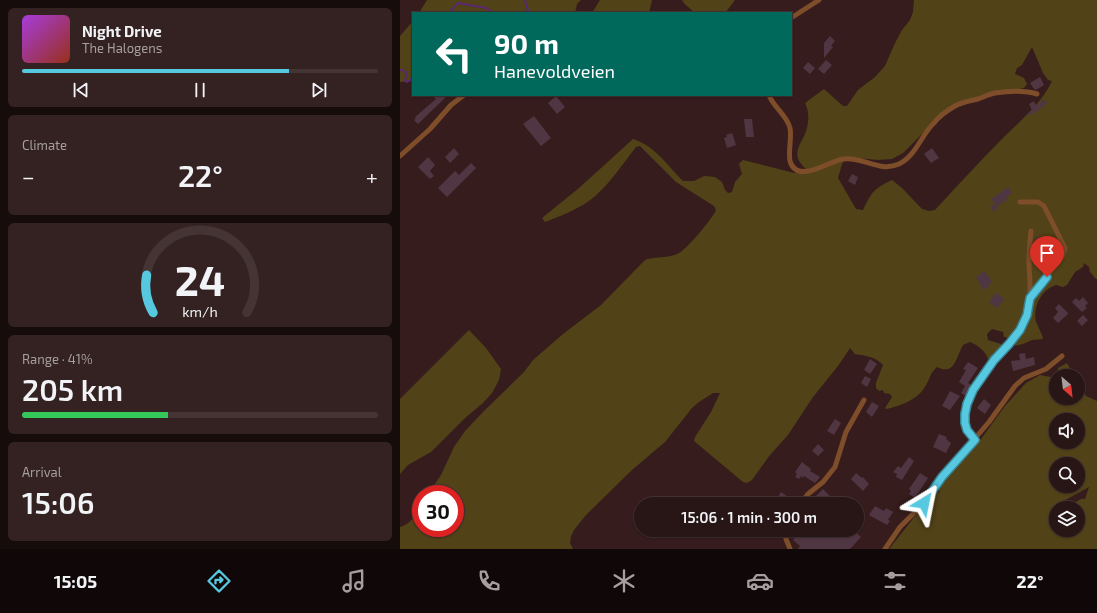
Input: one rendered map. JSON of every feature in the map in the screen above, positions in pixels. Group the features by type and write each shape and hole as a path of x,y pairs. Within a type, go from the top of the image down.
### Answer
{"street":[{"path":"792,17 820,0"},
{"path":"769,96 770,100 790,127 790,161 797,170 802,172 811,171 845,158 861,160 882,167 894,165 910,156 934,123 955,106 995,93 1020,91 1038,94"},
{"path":"400,156 430,129 451,105 463,96"},
{"path":"1020,202 1038,202 1044,206 1065,248 1063,255 1030,298"},
{"path":"975,440 967,430 965,423 967,404 973,390 994,360 1020,330 1027,315 1030,298 1029,260 1031,231"},
{"path":"885,549 900,527 924,503 942,477 975,440 1015,386 1024,378 1046,369 1062,356"},
{"path":"806,497 823,482 835,467 846,432 864,400"},
{"path":"786,537 790,549"}],"shaded area":[{"path":"427,0 581,0 577,4 575,12 420,12"},
{"path":"600,0 652,0 649,12 593,12"},
{"path":"682,0 735,0 726,12 693,12"},
{"path":"914,0 1097,0 1097,279 1090,272 1089,267 1084,263 1083,267 1075,272 1067,285 1063,287 1056,285 1044,292 1037,305 1035,315 1043,339 1032,340 1015,346 1017,333 1015,332 1009,338 1004,337 1003,332 992,329 987,334 988,340 1001,344 1001,349 991,359 988,359 983,351 973,343 970,342 963,345 954,364 948,369 937,367 919,394 903,404 886,409 885,408 892,397 890,394 884,393 883,390 879,391 876,388 876,383 883,365 873,358 855,354 850,348 838,366 813,397 788,435 770,455 752,480 747,483 743,482 694,441 720,393 713,393 692,408 665,442 632,470 586,515 571,536 570,543 573,549 400,549 400,527 408,524 412,519 412,537 464,537 464,485 434,485 441,475 454,447 465,431 524,372 533,360 563,334 601,305 644,261 647,259 668,257 679,253 688,246 710,220 716,210 714,206 676,182 640,146 636,147 596,196 571,211 545,222 542,218 579,188 633,139 648,146 654,151 683,181 694,181 704,176 715,177 722,182 728,193 732,192 735,182 742,174 739,164 743,160 794,173 804,173 805,168 800,163 797,152 808,125 808,112 805,103 824,89 843,106 847,106 858,90 875,77 885,66 902,30 910,20 913,12","holes":["1032,47 1043,73 1048,80 1052,81 1048,89 1030,112 985,156 935,210 929,211 922,209 892,180 874,191 863,210 856,209 838,178 842,164 847,157 878,160 892,159 903,153 955,105 969,100 1024,88 1027,84 1024,78 1015,74 1017,68 1022,65"]},
{"path":"412,22 412,81 400,82 400,36"},
{"path":"469,330 486,348 501,369 499,380 492,393 483,403 465,418 431,452 408,465 400,474 400,399"},
{"path":"1067,363 1070,369 1058,369"},
{"path":"1040,375 1049,377 1049,405 1085,405 1085,394 1097,401 1097,549 889,549 935,491 939,493 940,482 981,439 1005,406 1026,383","holes":["1049,457 1085,457 1085,489 1089,487 1085,499 1077,501 1085,501 1085,537 1049,537 1049,501 1064,501 1078,493 1049,493"]}],"building":[{"path":"830,36 835,41 831,46 833,47 824,58 824,43"},
{"path":"826,60 832,65 824,74 818,69"},
{"path":"808,62 815,68 810,74 803,68"},
{"path":"1040,77 1044,85 1036,90 1030,83"},
{"path":"433,96 447,96 418,124 414,120 416,118 415,117 436,99"},
{"path":"556,96 565,107 557,114 548,103"},
{"path":"1044,99 1047,103 1039,110 1028,116 1027,114 1032,110 1029,104 1034,101 1036,106"},
{"path":"534,116 551,138 541,146 523,124"},
{"path":"744,119 752,119 754,137 746,137"},
{"path":"732,133 736,145 727,148 724,138 727,137 726,135"},
{"path":"454,148 459,154 450,163 445,157"},
{"path":"932,148 939,158 931,163 924,154"},
{"path":"428,157 435,165 430,171 434,176 430,179 418,167"},
{"path":"471,163 476,168 447,197 438,188 455,171 459,175"},
{"path":"852,174 858,177 855,185 848,181"},
{"path":"1008,187 1012,193 1006,198 1007,200 997,206 998,208 994,212 990,207 995,204 991,199"},
{"path":"1039,237 1043,246 1054,240 1056,245 1036,255 1034,250 1039,248 1034,239"},
{"path":"985,271 992,282 988,285 989,287 983,290 976,277"},
{"path":"997,293 1004,299 997,308 989,302"},
{"path":"1083,297 1088,303 1085,306 1087,308 1082,312 1072,302 1076,298 1079,301"},
{"path":"1059,304 1068,314 1058,323 1053,318 1058,312 1055,308"},
{"path":"1083,315 1088,320 1082,326 1077,321"},
{"path":"1025,353 1026,359 1034,357 1035,365 1013,371 1011,361 1020,360 1019,354"},
{"path":"870,359 877,364 870,374 864,370"},
{"path":"968,362 978,368 968,383 972,385 966,396 961,393 965,386 959,382 966,370 963,369"},
{"path":"865,376 871,379 867,387 861,383"},
{"path":"950,391 960,396 950,410 942,406"},
{"path":"984,399 991,405 985,414 977,408"},
{"path":"872,402 879,406 872,417 866,412"},
{"path":"835,419 841,423 834,435 827,431"},
{"path":"939,434 947,437 946,439 951,443 946,453 933,447"},
{"path":"818,444 824,450 818,456 812,451"},
{"path":"909,457 914,461 902,480 896,477 897,474 893,472 898,466 901,468"},
{"path":"802,462 811,469 810,471 820,477 815,483 804,476 803,478 801,476 799,479 795,477 797,474 795,472"},
{"path":"856,473 862,478 863,477 869,484 863,491 851,479"},
{"path":"920,473 928,478 915,498 909,494 911,491 909,489"},
{"path":"823,489 831,497 815,497"},
{"path":"781,492 788,497 778,497"},
{"path":"875,506 884,511 886,508 893,512 887,525 869,515"},
{"path":"796,537 861,537 850,549 798,549 800,546 793,540"}],"waterway":[{"path":"525,0 528,10 526,12"},
{"path":"450,12 458,3 486,8 492,12"},
{"path":"400,70 407,73 405,80 407,82 412,79"}],"route":[{"path":"924,503 942,477 975,440 967,430 965,423 967,404 973,390 994,360 1020,330 1027,315 1030,298 1047,277"}]}
